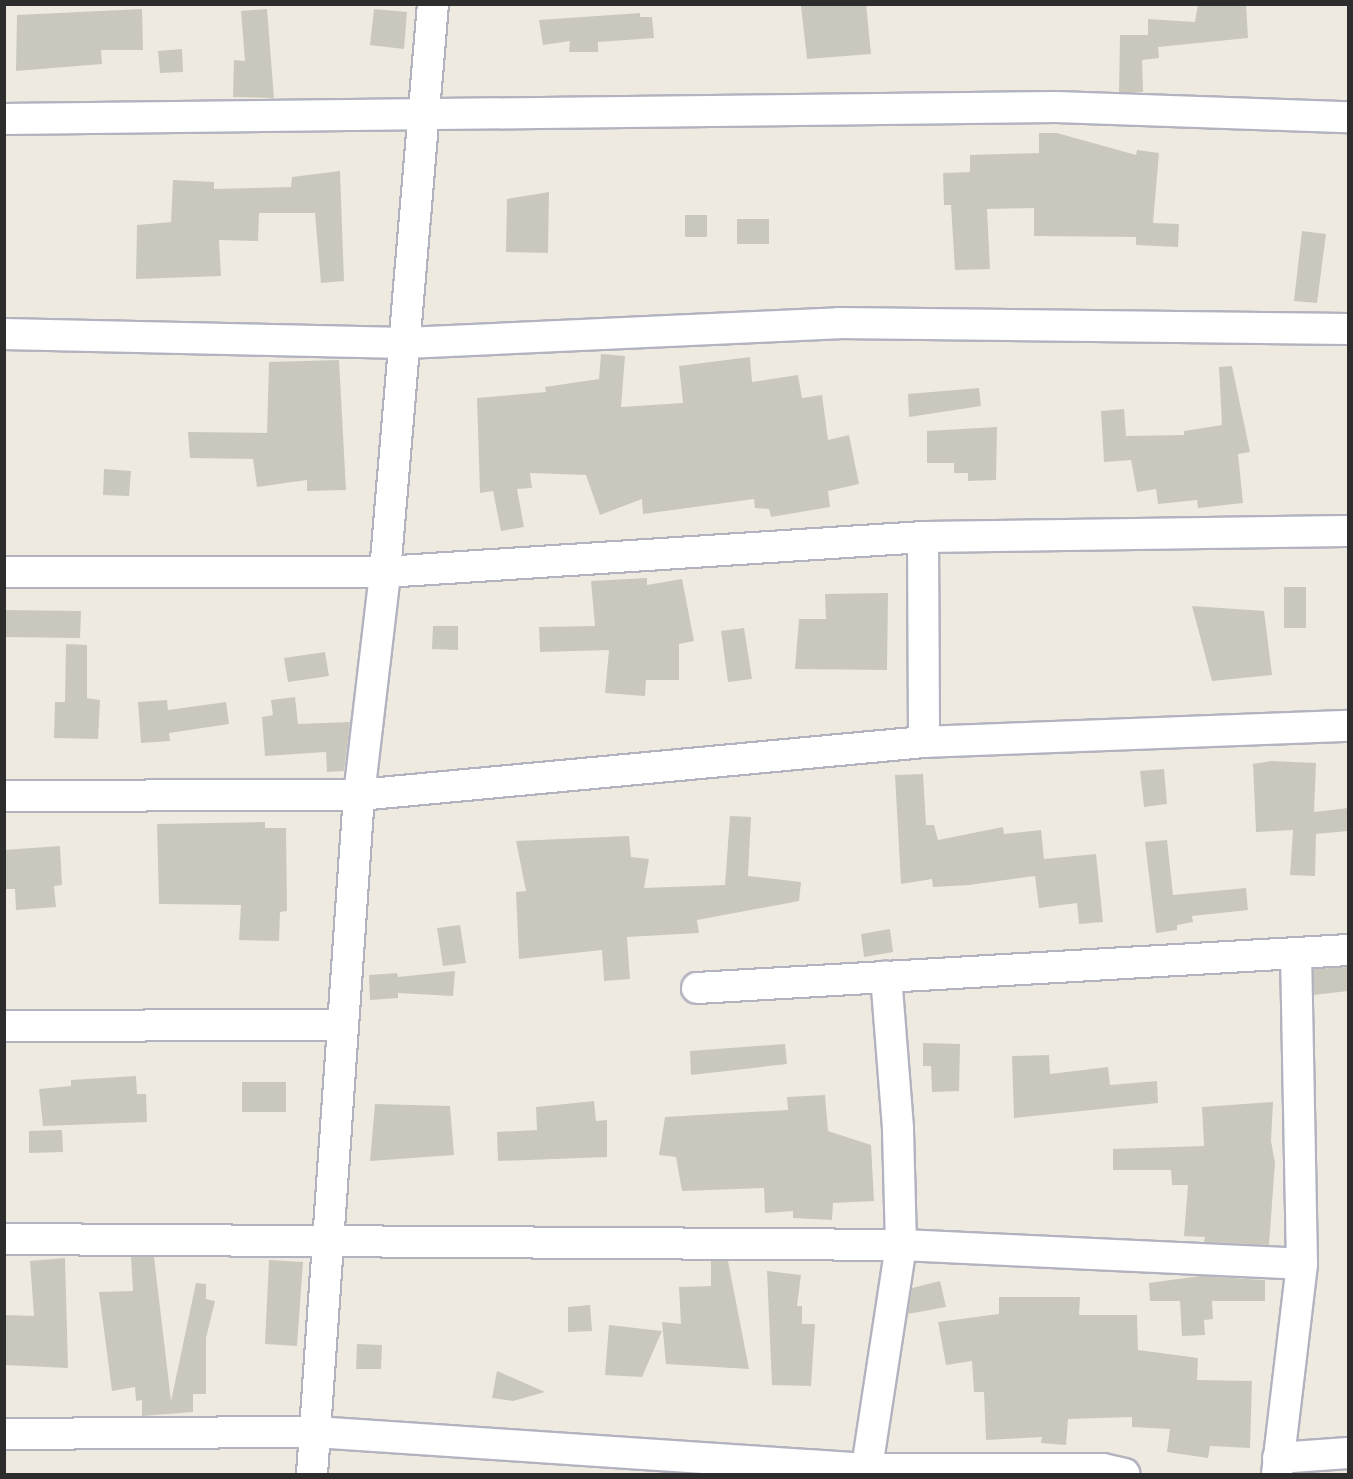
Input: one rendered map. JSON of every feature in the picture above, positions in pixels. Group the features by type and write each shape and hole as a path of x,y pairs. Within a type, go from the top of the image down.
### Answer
{"street":[{"path":"312,1474 359,795 385,572 405,343 420,114 433,4"},
{"path":"4,119 1056,107 1348,117"},
{"path":"4,334 405,343 839,323 1348,329"},
{"path":"4,572 385,572 923,537 1348,531"},
{"path":"923,537 924,742"},
{"path":"4,796 359,795 924,742 1348,726"},
{"path":"697,988 1348,950"},
{"path":"1296,954 1302,1264 1277,1466 1348,1453"},
{"path":"866,1472 901,1245 898,1128 886,976"},
{"path":"4,1026 343,1025"},
{"path":"4,1239 327,1238 901,1245 1302,1264"},
{"path":"4,1434 315,1432 866,1472 1103,1469 1124,1474"}],"building":[{"path":"866,4 871,54 807,59 801,6"},
{"path":"1198,4 1246,4 1248,38 1158,47 1159,58 1142,60 1143,92 1119,92 1120,35 1148,35 1148,19 1195,22"},
{"path":"142,9 143,50 101,50 102,64 16,71 17,15"},
{"path":"267,9 274,98 233,97 234,60 245,61 241,11"},
{"path":"374,9 407,12 404,49 370,45"},
{"path":"640,13 640,17 652,17 654,38 598,42 598,52 569,52 570,41 543,45 539,20"},
{"path":"182,49 183,72 160,73 158,51"},
{"path":"1039,133 1057,133 1136,155 1137,150 1159,153 1153,223 1179,224 1178,247 1136,245 1136,237 1034,236 1034,208 987,209 990,269 955,270 951,205 944,205 943,173 970,172 970,155 1039,153"},
{"path":"340,171 344,281 321,283 315,213 259,213 258,241 219,240 221,276 136,279 137,225 171,222 173,180 214,182 214,189 291,187 292,177"},
{"path":"549,192 548,253 506,252 507,199"},
{"path":"685,215 707,215 707,237 685,237"},
{"path":"737,219 769,219 769,244 737,244"},
{"path":"1302,231 1326,234 1317,303 1294,301"},
{"path":"601,354 625,356 621,407 683,403 679,366 750,357 752,382 798,375 802,398 822,395 828,440 849,435 859,484 828,491 830,507 771,517 769,509 755,508 754,499 643,514 642,499 600,515 586,475 530,473 532,488 517,489 524,527 501,531 493,491 480,493 477,398 546,392 545,387 599,379"},
{"path":"339,360 346,490 307,491 307,480 257,487 253,459 190,458 188,432 267,433 269,362"},
{"path":"1232,366 1250,452 1238,454 1243,503 1198,508 1197,500 1158,504 1156,489 1137,492 1131,460 1104,462 1101,411 1124,409 1126,436 1184,435 1184,431 1222,425 1219,367"},
{"path":"979,388 981,406 909,417 908,394"},
{"path":"997,427 996,480 968,481 968,473 954,473 954,463 927,463 927,431"},
{"path":"104,469 131,471 129,496 103,495"},
{"path":"647,578 647,585 682,579 694,641 679,644 679,680 646,680 645,696 605,693 609,650 540,652 539,627 595,626 591,581"},
{"path":"1284,587 1306,587 1306,628 1284,628"},
{"path":"888,593 887,670 795,669 799,619 826,619 825,594"},
{"path":"1192,606 1264,611 1272,675 1212,681"},
{"path":"4,610 81,611 80,638 4,637"},
{"path":"433,626 458,626 458,650 432,649"},
{"path":"744,628 752,679 728,682 721,631"},
{"path":"66,644 87,645 87,698 100,700 98,739 54,738 55,702 65,702"},
{"path":"325,652 329,676 288,682 284,658"},
{"path":"295,697 298,724 350,722 344,771 327,772 326,752 265,756 262,717 273,715 271,700"},
{"path":"167,700 168,710 226,702 229,724 169,733 170,741 141,743 138,702"},
{"path":"1271,761 1316,763 1314,812 1348,808 1348,831 1316,834 1315,876 1290,875 1293,830 1256,832 1253,764"},
{"path":"1164,769 1167,804 1144,807 1140,771"},
{"path":"923,774 926,825 934,825 938,840 1003,827 1004,834 1041,830 1044,859 1096,854 1103,922 1079,924 1077,903 1039,908 1035,876 969,885 933,887 932,879 901,884 895,775"},
{"path":"730,816 751,817 748,876 801,882 799,901 697,920 699,933 627,937 630,979 604,981 602,950 519,959 516,892 526,891 516,841 629,836 631,857 649,859 644,888 725,885"},
{"path":"265,822 265,828 286,828 287,911 280,912 279,941 239,940 241,905 159,904 157,824"},
{"path":"1167,840 1173,895 1246,888 1248,910 1192,916 1193,922 1177,925 1177,930 1156,933 1145,842"},
{"path":"60,846 62,885 54,886 56,907 16,910 15,889 4,889 4,850"},
{"path":"460,925 466,963 443,966 437,928"},
{"path":"890,929 893,952 864,957 861,934"},
{"path":"1348,967 1348,991 1314,995 1314,969"},
{"path":"455,971 453,996 398,993 398,998 370,1000 369,975 397,973 398,977"},
{"path":"923,1043 960,1044 959,1091 932,1092 931,1066 923,1066"},
{"path":"785,1044 787,1064 691,1075 690,1051"},
{"path":"1049,1055 1050,1074 1108,1067 1110,1085 1157,1081 1158,1103 1014,1118 1012,1056"},
{"path":"136,1076 137,1094 146,1094 147,1122 43,1126 39,1089 71,1086 71,1080"},
{"path":"242,1082 286,1082 286,1112 242,1112"},
{"path":"825,1095 828,1131 871,1145 874,1201 833,1203 832,1220 793,1218 793,1211 765,1213 764,1188 682,1191 676,1157 659,1155 665,1117 788,1110 787,1097"},
{"path":"594,1101 596,1121 607,1120 607,1157 498,1161 497,1132 537,1130 536,1107"},
{"path":"1273,1102 1271,1141 1275,1163 1269,1245 1204,1242 1205,1237 1184,1236 1188,1185 1172,1185 1171,1170 1113,1170 1113,1149 1204,1146 1202,1107"},
{"path":"375,1104 450,1106 454,1155 370,1161"},
{"path":"62,1130 63,1152 29,1153 29,1131"},
{"path":"131,1257 154,1257 171,1401 196,1283 206,1284 206,1299 215,1301 206,1338 206,1394 193,1394 193,1412 142,1416 142,1400 136,1401 135,1387 112,1391 99,1292 133,1291"},
{"path":"65,1258 68,1368 4,1365 6,1315 34,1316 30,1261"},
{"path":"269,1260 303,1262 297,1346 265,1344"},
{"path":"711,1261 728,1261 749,1369 666,1364 662,1322 681,1324 679,1287 711,1286"},
{"path":"767,1271 801,1275 797,1306 802,1306 802,1324 815,1324 811,1386 772,1385"},
{"path":"1200,1276 1265,1280 1265,1301 1212,1301 1213,1319 1204,1320 1205,1335 1182,1336 1180,1301 1150,1301 1149,1283"},
{"path":"940,1281 946,1307 908,1314 912,1288"},
{"path":"999,1297 1080,1297 1079,1315 1137,1315 1138,1350 1198,1358 1197,1380 1252,1381 1250,1448 1210,1446 1208,1458 1167,1452 1170,1429 1132,1427 1132,1417 1068,1419 1066,1445 1041,1443 1042,1437 986,1440 984,1392 974,1392 972,1361 946,1365 938,1322 999,1314"},
{"path":"590,1305 592,1331 568,1332 568,1307"},
{"path":"609,1325 662,1331 642,1377 605,1375"},
{"path":"357,1344 382,1345 381,1369 356,1369"},
{"path":"497,1371 545,1392 513,1401 492,1398"}]}
